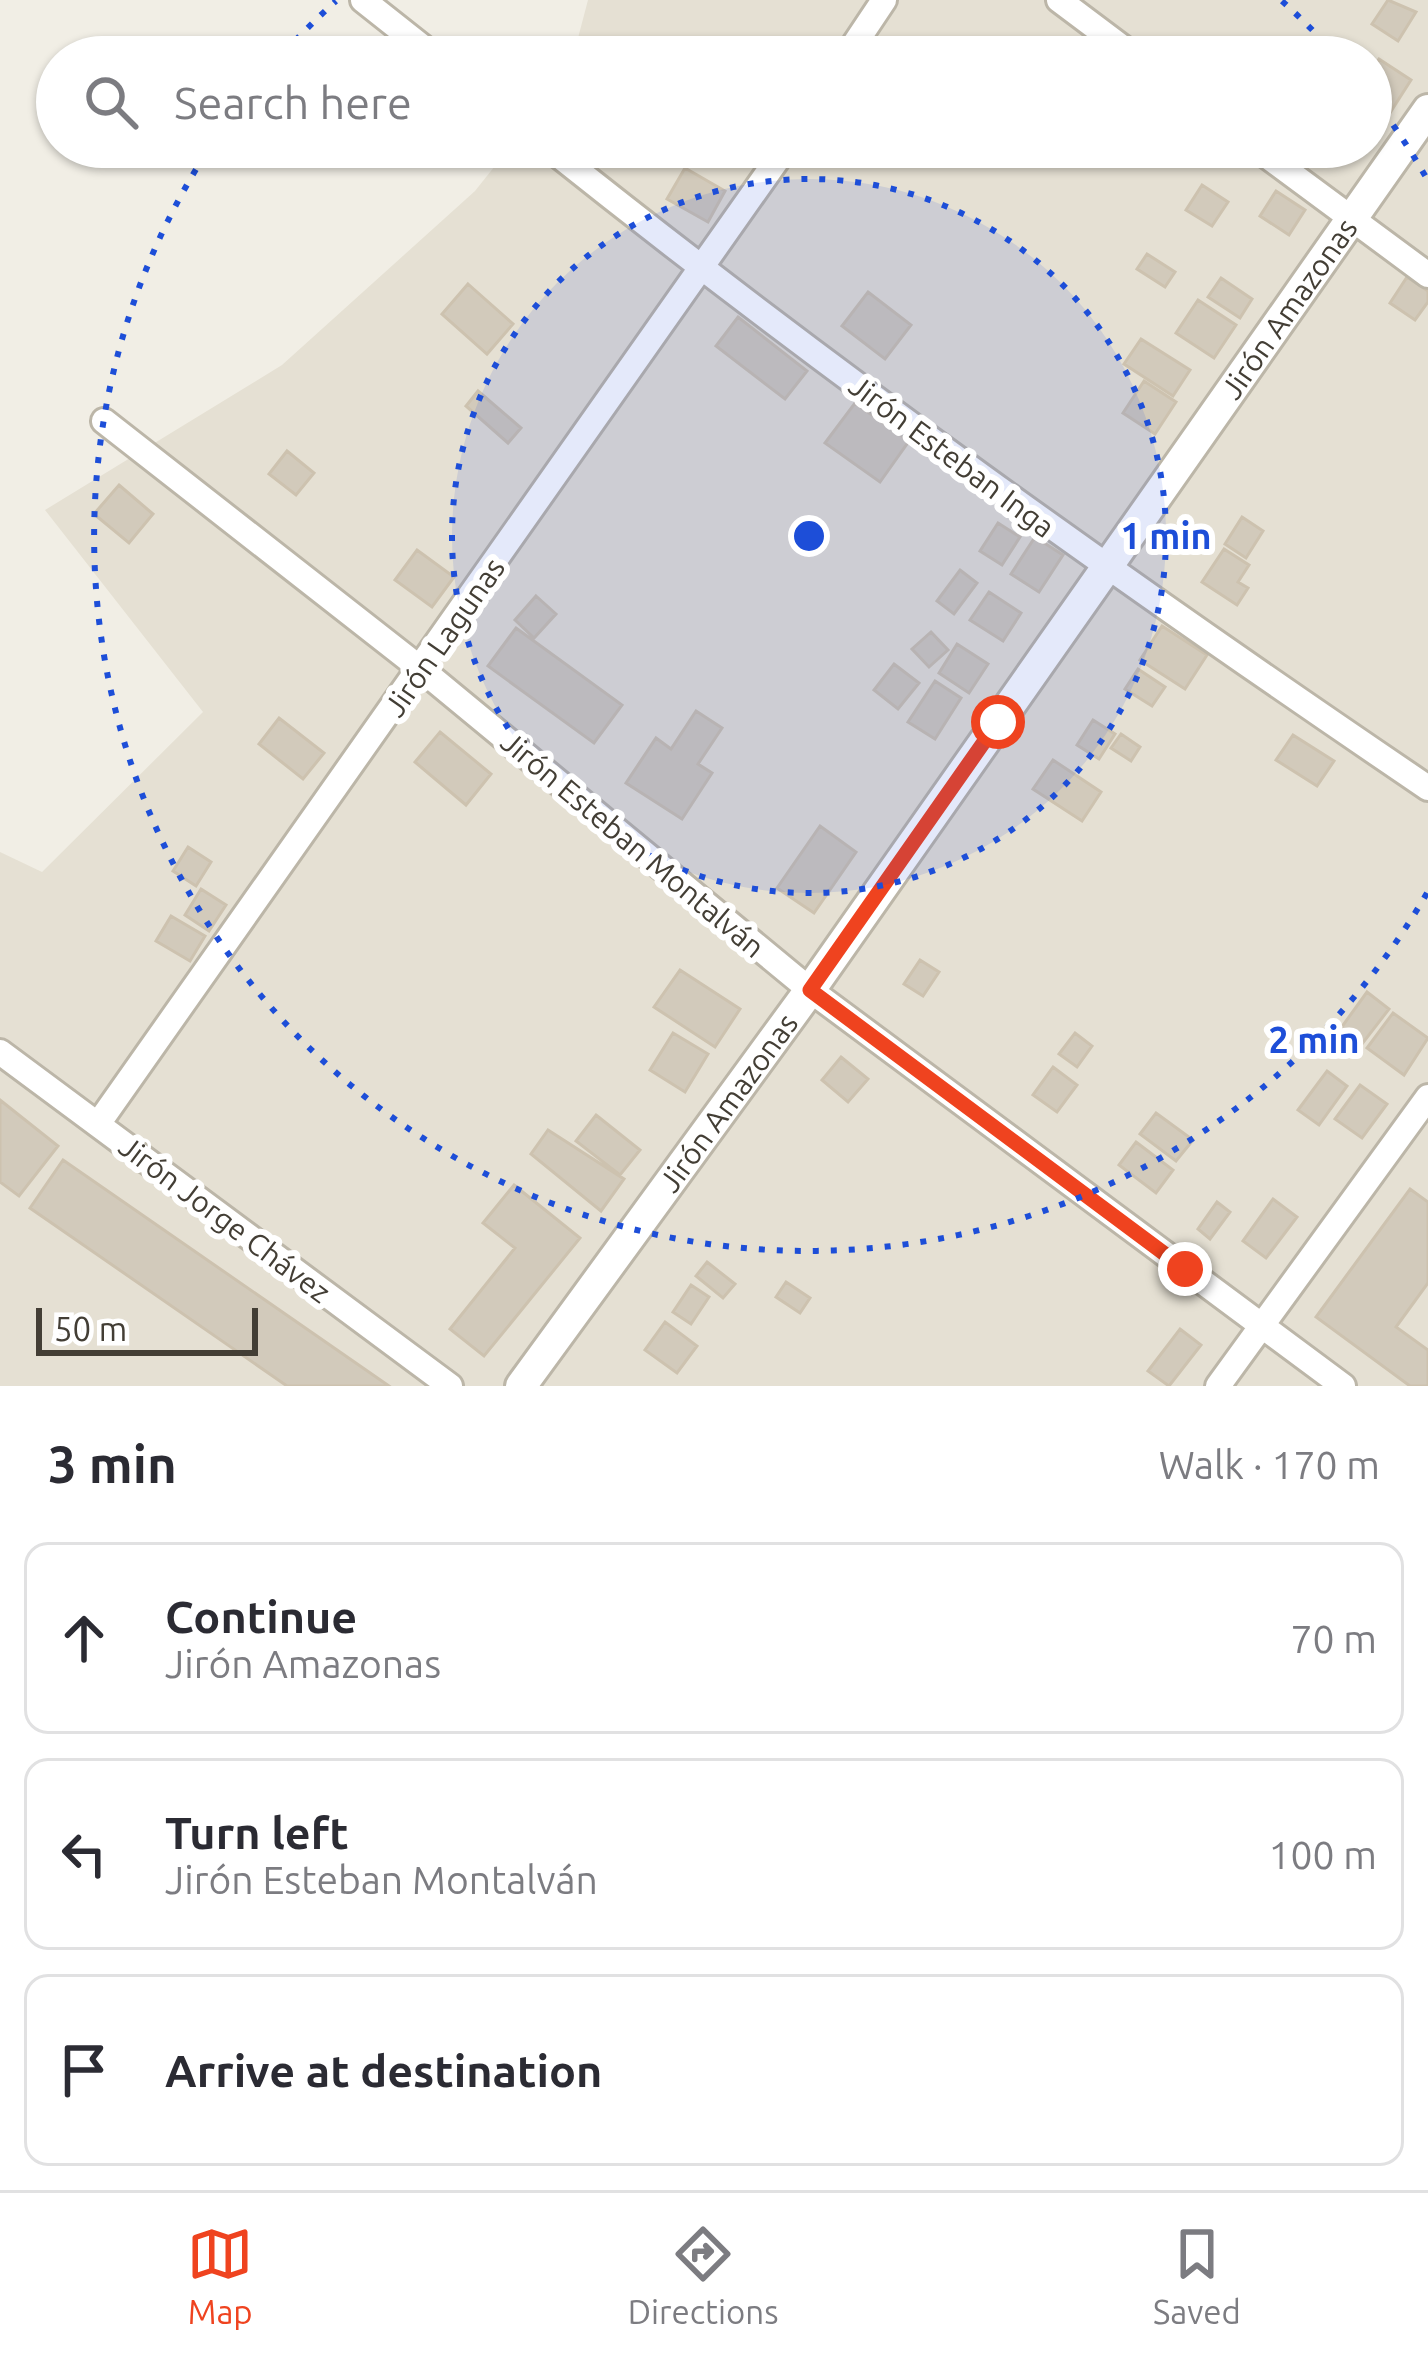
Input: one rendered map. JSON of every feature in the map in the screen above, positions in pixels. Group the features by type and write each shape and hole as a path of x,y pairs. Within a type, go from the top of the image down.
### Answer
{"street":[{"path":"363,0 408,36"},
{"path":"860,36 884,0"},
{"path":"1059,0 1107,36"},
{"name":"Jirón Amazonas","path":"1392,159 1428,110"},
{"name":"Jirón Esteban Inga","path":"574,168 704,271 1104,569 1428,788"},
{"name":"Jirón Lagunas","path":"98,1124 704,271 772,168"},
{"path":"1283,168 1428,275"},
{"name":"Jirón Amazonas","path":"521,1386 810,990 1386,168"},
{"name":"Jirón Esteban Montalván","path":"104,421 421,669 810,990 1343,1386"},
{"name":"Jirón Jorge Chávez","path":"0,1052 450,1386"},
{"path":"1218,1386 1428,1097"}],"shaded area":[{"path":"588,0 1428,0 1428,1386 0,1386 0,852 42,872 203,712 45,510 282,365 475,191 493,168 1392,168 1392,36 579,36"}],"building":[{"path":"1388,0 1416,12 1398,41 1372,24"},
{"path":"1392,68 1411,80 1392,110"},
{"path":"685,168 725,191 708,222 667,199"},
{"path":"1202,185 1228,202 1212,226 1186,210"},
{"path":"1276,191 1305,210 1289,235 1260,216"},
{"path":"1147,254 1175,272 1165,287 1137,269"},
{"path":"1407,277 1428,291 1428,302 1415,320 1390,303"},
{"path":"1221,278 1252,299 1240,318 1208,297"},
{"path":"468,284 513,324 487,354 442,314"},
{"path":"868,292 911,325 885,359 842,326"},
{"path":"1198,300 1236,325 1214,358 1176,333"},
{"path":"738,317 807,371 785,399 716,346"},
{"path":"1141,339 1190,370 1173,396 1124,364"},
{"path":"1144,381 1176,402 1155,434 1123,413"},
{"path":"478,391 521,428 508,443 466,406"},
{"path":"855,403 909,441 880,482 825,443"},
{"path":"287,451 314,473 296,495 269,474"},
{"path":"119,485 153,514 129,543 94,514"},
{"path":"1242,517 1263,531 1246,558 1225,544"},
{"path":"998,523 1020,537 1002,565 980,551"},
{"path":"1035,537 1063,555 1039,592 1011,574"},
{"path":"1224,549 1249,565 1238,582 1248,588 1237,605 1202,582"},
{"path":"417,550 454,577 432,607 395,580"},
{"path":"960,570 977,583 954,614 937,601"},
{"path":"989,592 1021,613 1003,641 970,620"},
{"path":"536,596 556,614 534,638 515,620"},
{"path":"1162,626 1207,655 1185,689 1140,660"},
{"path":"516,628 622,705 594,743 488,666"},
{"path":"931,632 948,650 929,667 912,649"},
{"path":"957,644 988,664 969,693 939,673"},
{"path":"894,664 919,683 898,709 874,690"},
{"path":"1138,669 1165,687 1152,706 1125,689"},
{"path":"935,681 961,698 935,739 908,722"},
{"path":"696,711 722,728 698,764 712,773 682,819 626,783 656,738 671,749"},
{"path":"279,718 324,753 303,779 259,744"},
{"path":"1093,720 1115,734 1099,759 1077,745"},
{"path":"440,732 491,774 466,805 415,762"},
{"path":"1121,734 1140,747 1131,761 1111,748"},
{"path":"1293,735 1334,761 1317,786 1276,760"},
{"path":"1053,760 1101,792 1082,821 1033,789"},
{"path":"820,826 856,852 814,913 777,888"},
{"path":"188,847 211,862 196,886 173,871"},
{"path":"201,889 226,905 209,931 185,915"},
{"path":"171,916 205,936 190,961 156,941"},
{"path":"920,960 939,972 923,996 904,984"},
{"path":"680,970 740,1009 715,1047 654,1007"},
{"path":"1367,992 1389,1009 1362,1044 1341,1028"},
{"path":"1393,1013 1428,1038 1404,1075 1367,1048"},
{"path":"673,1033 708,1054 685,1092 650,1070"},
{"path":"1075,1033 1092,1046 1077,1067 1059,1054"},
{"path":"841,1057 868,1079 848,1102 822,1080"},
{"path":"1053,1067 1077,1085 1057,1112 1033,1095"},
{"path":"1327,1071 1347,1086 1319,1125 1298,1110"},
{"path":"1360,1085 1387,1104 1362,1138 1335,1119"},
{"path":"0,1100 58,1146 19,1196 0,1182"},
{"path":"1156,1113 1193,1140 1176,1161 1140,1134"},
{"path":"596,1115 640,1150 620,1175 576,1141"},
{"path":"548,1130 624,1179 601,1211 531,1154"},
{"path":"1136,1142 1173,1170 1156,1193 1119,1165"},
{"path":"63,1160 389,1386 287,1386 30,1208"},
{"path":"514,1185 580,1238 484,1356 450,1329 515,1248 483,1223"},
{"path":"1410,1189 1428,1202 1428,1283 1396,1327 1428,1350 1428,1386 1410,1386 1316,1317"},
{"path":"1273,1199 1297,1217 1266,1258 1243,1241"},
{"path":"1217,1202 1230,1212 1210,1239 1198,1229"},
{"path":"707,1262 735,1284 723,1298 696,1276"},
{"path":"786,1282 810,1298 800,1313 776,1297"},
{"path":"691,1285 709,1297 691,1324 673,1312"},
{"path":"665,1322 697,1346 677,1373 645,1350"},
{"path":"1180,1329 1201,1345 1169,1386 1148,1371"}],"route":[{"path":"998,722 810,990 1185,1269"}]}
